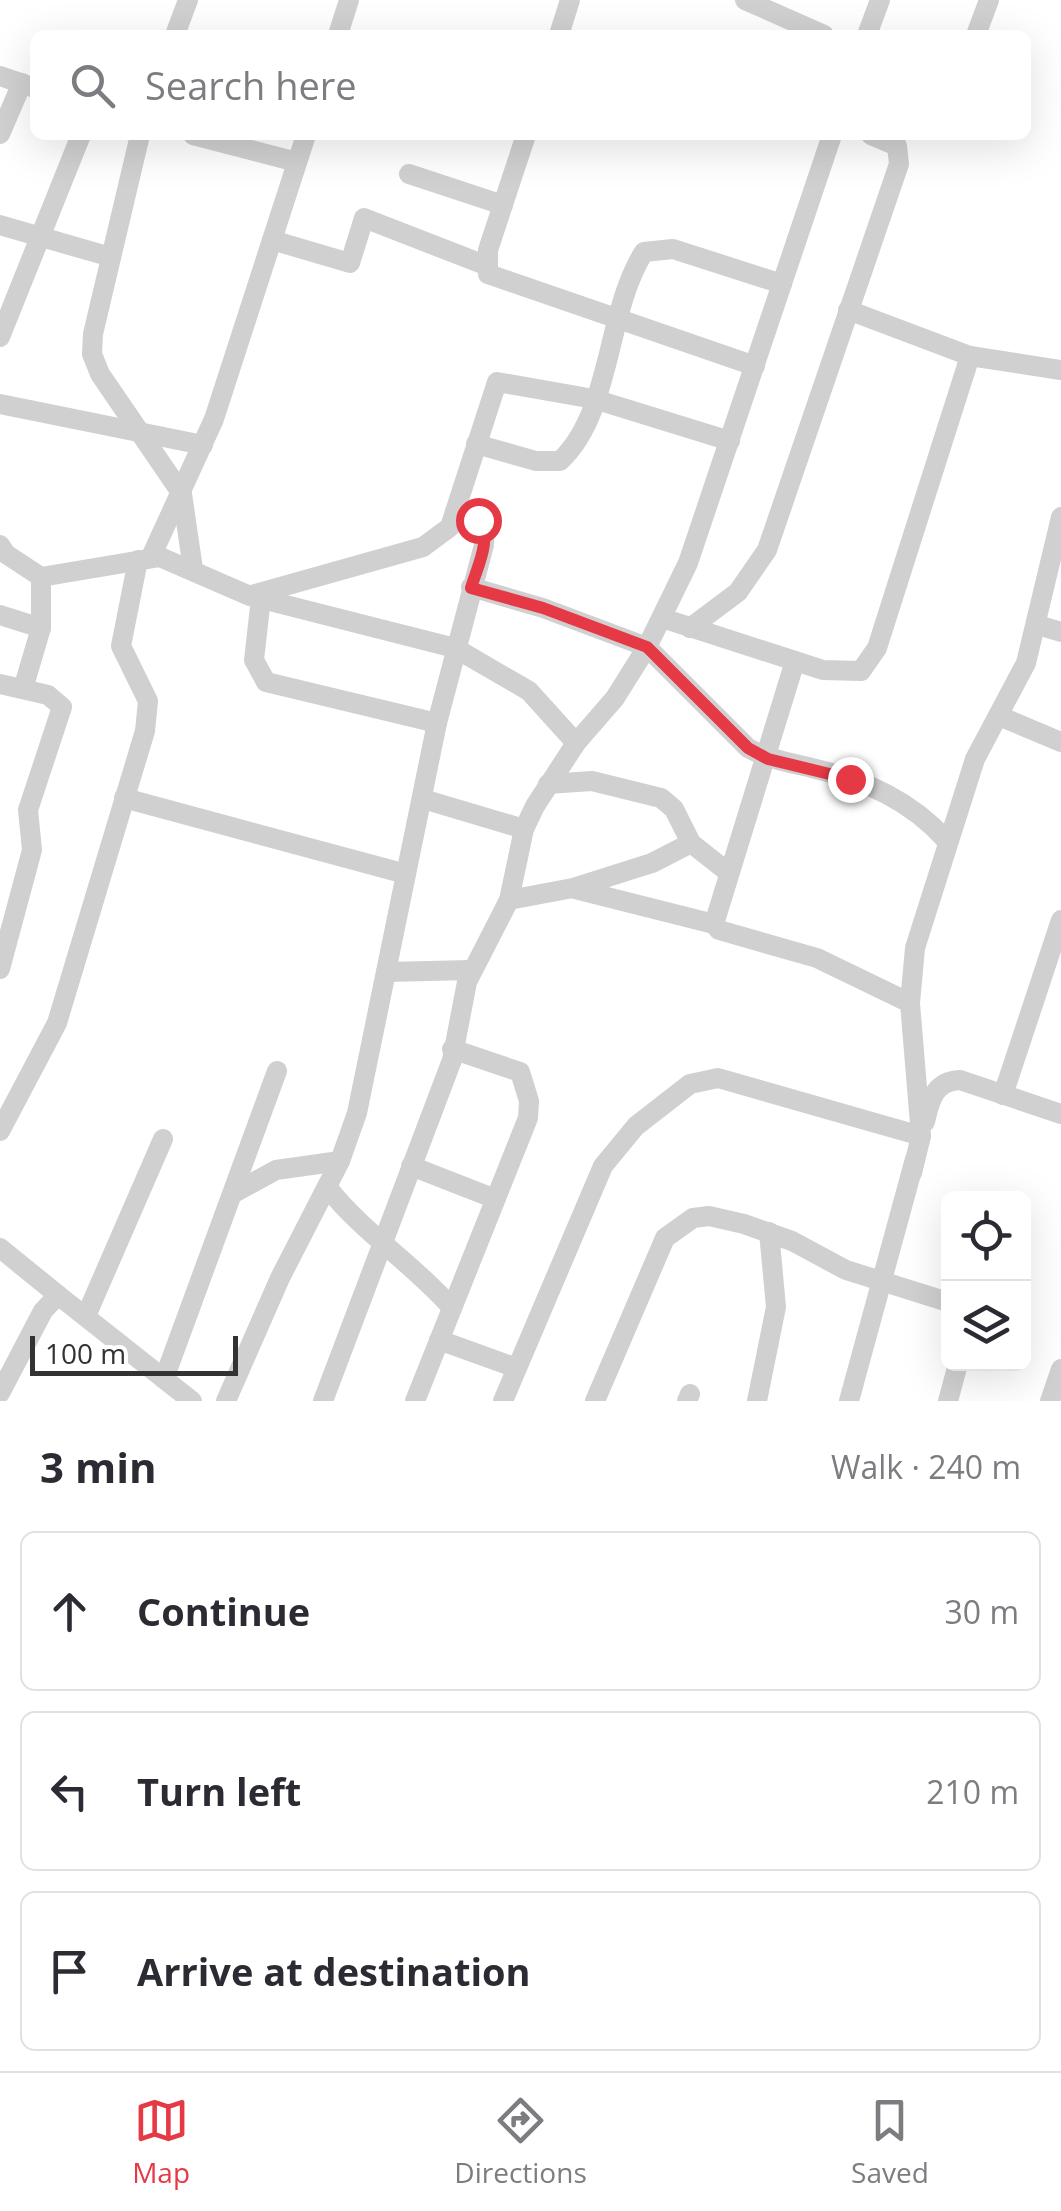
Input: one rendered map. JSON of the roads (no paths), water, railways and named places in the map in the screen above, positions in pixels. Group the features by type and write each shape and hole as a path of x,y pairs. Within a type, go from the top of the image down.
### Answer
{"street":[{"path":"178,30 188,0"},
{"path":"340,30 349,0"},
{"path":"560,30 570,0"},
{"path":"744,0 813,30"},
{"path":"869,30 880,0"},
{"path":"978,30 989,0"},
{"path":"0,76 28,85 0,134"},
{"path":"0,337 78,140"},
{"path":"139,140 92,354 100,374 182,494 193,569"},
{"path":"212,140 297,162"},
{"path":"0,1131 57,1023 148,710 121,646 144,559 182,494 203,445 304,140"},
{"path":"524,140 485,265 488,274 755,366"},
{"path":"323,1401 412,1166 452,1049 472,970 508,900 524,829 576,742 602,716 647,647 688,563 830,140"},
{"path":"690,628 738,592 767,550 899,164 897,146 883,140"},
{"path":"408,174 503,205"},
{"path":"272,240 350,263 364,218 485,265"},
{"path":"0,225 111,257"},
{"path":"476,444 536,461 560,461 572,450 594,399 640,258 650,249 672,249 782,284"},
{"path":"848,310 970,356 1061,370"},
{"path":"662,618 796,662 848,674 861,671 871,660 970,356"},
{"path":"256,597 422,547 450,527 496,382 594,399 730,441"},
{"path":"0,404 140,429 203,445"},
{"path":"226,1401 280,1278 340,1161 369,1066 438,724 484,545 484,527 455,512"},
{"path":"849,1401 885,1282 921,1136 910,1003 916,948 946,840 975,759 1026,663 1054,574 1061,518"},
{"path":"2,551 41,577 144,559 193,569 256,597 455,648 529,691 576,742"},
{"path":"23,689 41,628 41,577"},
{"path":"471,588 543,608 647,647 734,735 768,759 834,774 878,790 923,814 946,840"},
{"path":"256,597 254,660 266,682 438,724"},
{"path":"0,614 41,628"},
{"path":"1038,625 1061,632"},
{"path":"714,924 796,662"},
{"path":"0,684 60,702 61,720 28,810 32,850 0,968"},
{"path":"999,716 1061,742"},
{"path":"548,784 592,781 660,798 674,809 691,843 729,872"},
{"path":"124,798 406,874"},
{"path":"422,799 524,829"},
{"path":"508,900 573,888 652,863 691,843"},
{"path":"573,888 714,924 719,930 817,958 910,1003"},
{"path":"1003,1095 1061,920"},
{"path":"386,972 472,970"},
{"path":"415,1401 528,1118 525,1084 512,1067 452,1049"},
{"path":"164,1378 277,1070"},
{"path":"503,1401 514,1367 603,1166 636,1126 697,1079 718,1078 921,1136"},
{"path":"912,1173 938,1087 960,1080 1061,1114"},
{"path":"86,1316 163,1139"},
{"path":"234,1192 276,1170 340,1161"},
{"path":"412,1166 493,1198"},
{"path":"328,1188 452,1308"},
{"path":"595,1401 665,1238 681,1222 709,1216 769,1232 846,1270 941,1300"},
{"path":"757,1401 776,1307 769,1232"},
{"path":"0,1248 192,1401"},
{"path":"0,1393 43,1312 58,1295"},
{"path":"439,1340 514,1367"},
{"path":"1050,1401 1061,1369"},
{"path":"948,1401 956,1371"}]}
